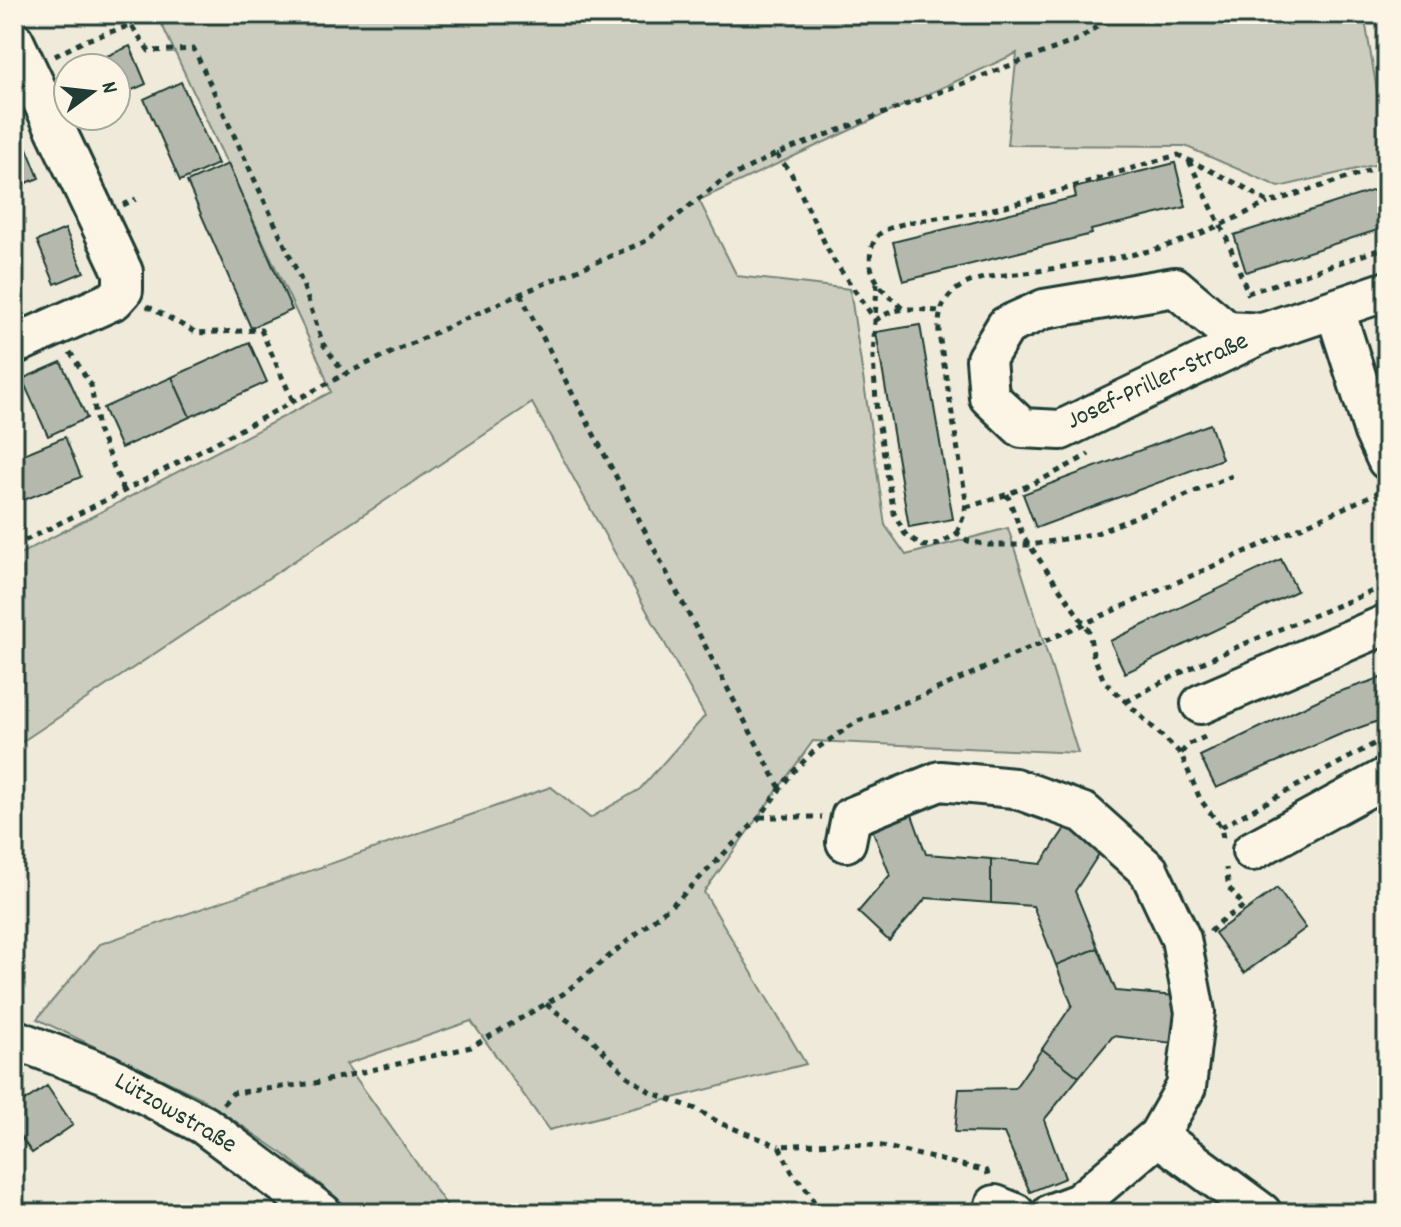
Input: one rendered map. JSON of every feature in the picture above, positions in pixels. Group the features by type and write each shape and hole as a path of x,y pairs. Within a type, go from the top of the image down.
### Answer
{"street":[{"path":"14,345 114,300 123,290 123,272 20,56"},
{"name":"Josef-Priller-Straße","path":"1263,333 1227,331 1175,287 1044,309 1006,326 986,359 989,397 1022,428 1061,430 1263,333 1387,291"},
{"path":"1335,310 1374,432 1387,460"},
{"path":"1201,704 1387,624"},
{"path":"1233,850 1387,777"},
{"path":"848,830 940,781 1014,788 1084,813 1149,871 1182,945 1195,1012 1186,1087 1158,1136 1079,1203 1052,1213"},
{"name":"Lützowstraße","path":"14,1039 106,1074 204,1125 322,1213"},
{"path":"1158,1136 1262,1213"}],"path":[{"path":"14,546 345,374 520,294 644,242 720,182 776,154 1080,39 1114,14"},
{"path":"20,56 84,41 131,25 149,51 194,49 302,282 323,344 345,374"},
{"path":"776,154 791,173 832,258 874,320"},
{"path":"902,308 877,282 871,271 873,243 881,232 901,226 985,211 1178,155 1242,186 1269,203 1387,165"},
{"path":"1189,160 1227,239 1248,293 1387,247"},
{"path":"877,282 873,358 877,415 894,513 905,534 923,546 940,544 957,533 968,541 988,545 1031,545 1097,533 1232,476"},
{"path":"123,290 159,314 197,333 261,330 293,401"},
{"path":"520,294 781,789"},
{"path":"874,320 888,311 902,308 938,311"},
{"path":"55,327 91,385 98,430 124,491"},
{"path":"204,1125 233,1093 315,1083 471,1047 563,994 680,898 760,817 791,774 816,749 858,721 924,695 1387,488"},
{"path":"1007,494 1023,536 1089,631 1093,654 1104,681 1181,754 1200,799 1221,827 1233,850 1229,888 1244,906 1221,921 1206,936 1182,945"},
{"path":"1126,702 1271,632 1387,585"},
{"path":"1221,827 1387,737"},
{"path":"760,817 848,830"},
{"path":"1387,836 1382,852 1387,872"},
{"path":"546,1004 591,1038 627,1076 652,1093 779,1146 836,1143 882,1146 987,1171 1005,1209"},
{"path":"779,1146 792,1172 808,1191 820,1213"}],"shaded area":[{"path":"157,14 1364,14 1378,97 1387,96 1387,162 1279,187 1185,146 1007,145 1017,53 699,200 737,276 850,289 885,525 906,555 1008,528 1078,753 813,741 704,892 806,1064 549,1130 471,1021 346,1064 452,1213 355,1213 282,1153 200,1097 37,1019 100,944 551,787 590,818 640,789 705,716 532,403 14,747 14,557 331,392"}],"building":[{"path":"130,46 146,84 132,90 132,52 116,52"},
{"path":"181,82 218,164 180,181 144,99"},
{"path":"14,116 39,178 14,188"},
{"path":"1175,163 1186,207 903,281 893,242 1076,197 1074,188"},
{"path":"228,164 292,310 251,328 187,182"},
{"path":"1387,186 1387,227 1246,272 1234,235"},
{"path":"65,229 84,272 55,284 37,241"},
{"path":"920,325 953,519 909,527 876,332"},
{"path":"249,342 267,382 190,417 172,377"},
{"path":"61,362 87,418 48,436 22,379"},
{"path":"172,377 190,417 121,448 103,408"},
{"path":"1210,424 1222,459 1036,528 1023,494"},
{"path":"65,437 81,477 24,500 14,476 14,458"},
{"path":"14,476 24,500 14,504"},
{"path":"1281,559 1297,591 1125,673 1110,641"},
{"path":"1387,676 1387,718 1341,734 1216,788 1200,756 1329,695"},
{"path":"906,798 926,854 991,859 991,903 926,898 889,941 858,912 890,875 866,813"},
{"path":"1074,815 1108,840 1075,891 1098,948 1056,965 1033,906 991,903 991,859 1041,864"},
{"path":"1277,888 1306,928 1244,973 1215,933"},
{"path":"1098,948 1116,991 1176,996 1173,1043 1113,1036 1079,1077 1042,1049 1072,1005 1056,965"},
{"path":"1042,1049 1079,1077 1044,1120 1065,1178 1030,1192 1004,1133 955,1132 959,1089 1015,1088"},
{"path":"47,1086 73,1125 32,1153 14,1127 14,1108"},
{"path":"216,1204 223,1213 205,1213"}]}
